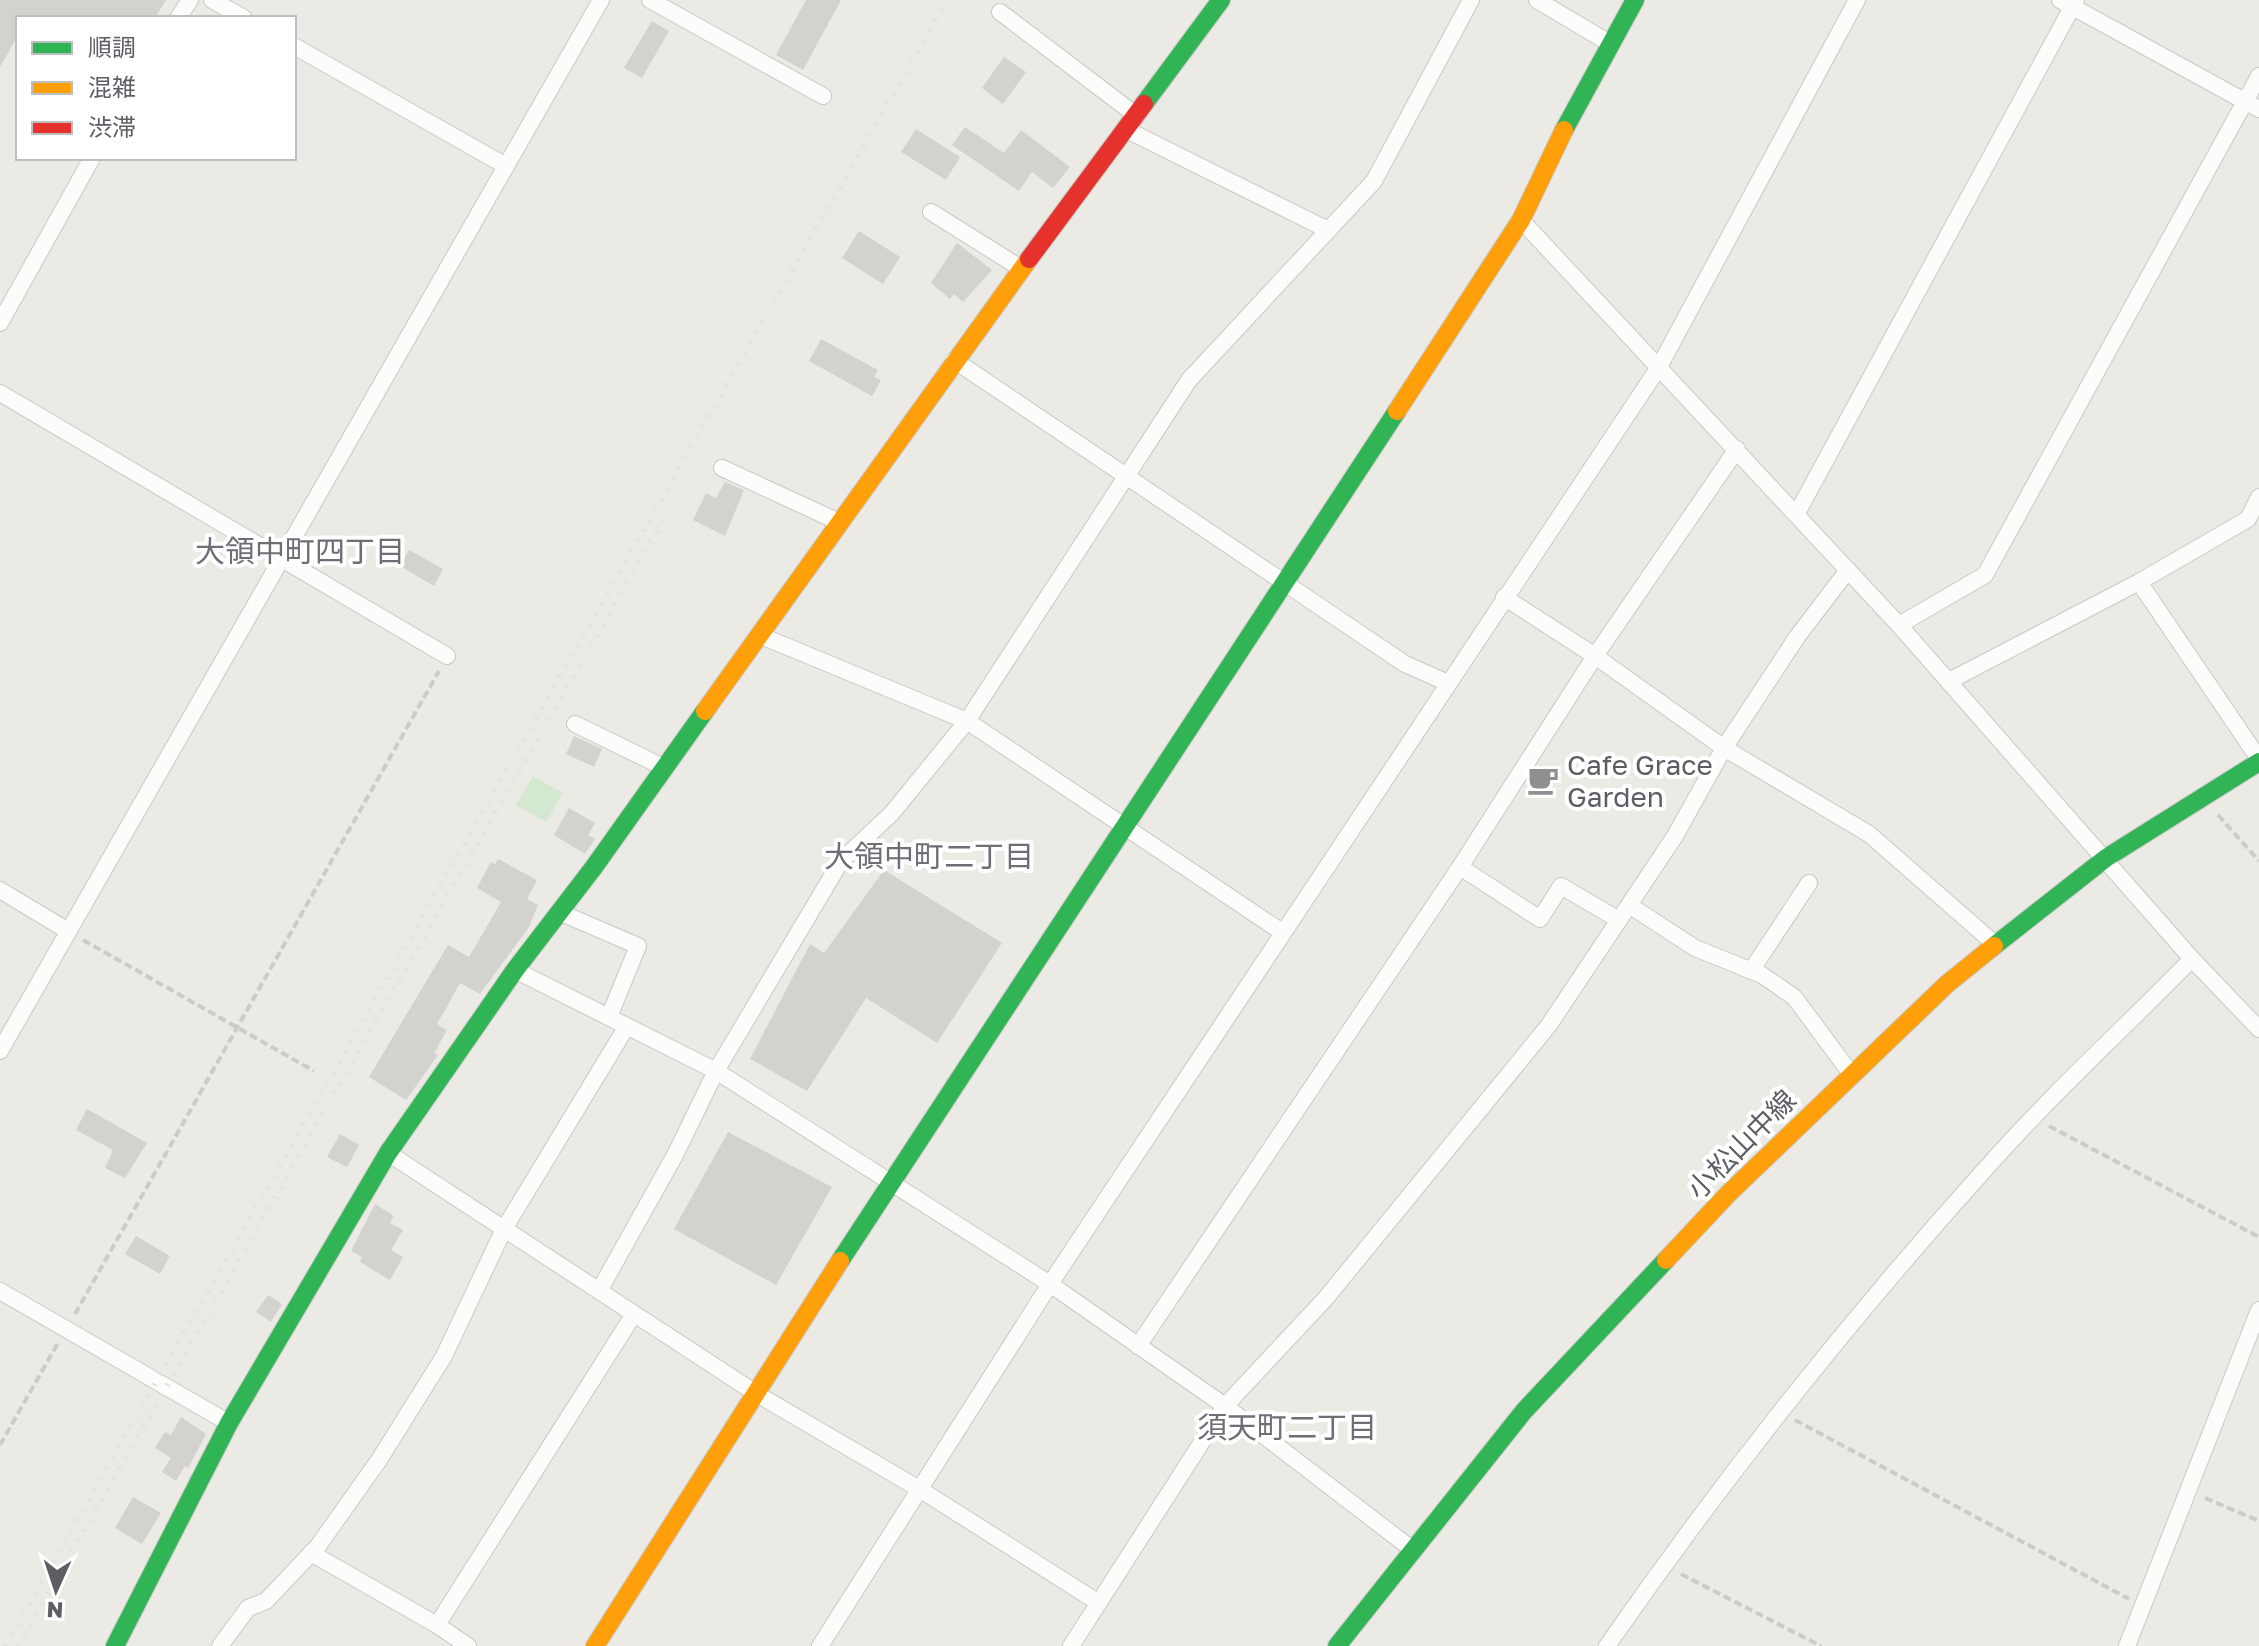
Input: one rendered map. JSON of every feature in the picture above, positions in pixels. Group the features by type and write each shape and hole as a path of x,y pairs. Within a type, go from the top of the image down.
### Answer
{"street":[{"path":"212,0 240,16"},
{"path":"0,1051 601,0"},
{"path":"650,0 823,96"},
{"path":"115,1646 229,1423 388,1153 515,970 665,768 954,360 1221,0"},
{"path":"599,1291 675,1155 716,1071 841,861 892,813 967,721 1189,380 1374,181 1471,0"},
{"path":"1537,0 1611,44"},
{"path":"595,1646 889,1184 1127,826 1521,220 1550,155 1635,0"},
{"path":"820,1646 1050,1284 1659,367 1857,0"},
{"path":"1797,513 2069,2 2252,105"},
{"path":"1000,12 1132,123 1328,230"},
{"path":"296,47 506,166"},
{"path":"1899,625 1985,575 2252,105 2259,76"},
{"path":"0,323 91,160"},
{"path":"931,212 1022,269"},
{"path":"1521,220 1797,513 2106,858 2192,959 2259,1029"},
{"path":"954,360 1405,664 1448,683"},
{"path":"0,393 447,656"},
{"path":"1138,1346 1460,867 1595,656 1737,449"},
{"path":"722,468 839,522"},
{"path":"1949,681 2139,582 2248,519 2259,497"},
{"path":"1071,1646 1225,1406 1326,1298 1530,1048 1675,836 1724,748 1797,637 1848,570"},
{"path":"2139,582 2259,761"},
{"path":"1504,597 1595,656 1724,748 1869,834 1996,945"},
{"path":"759,635 967,721 1282,932"},
{"path":"575,724 665,768"},
{"name":"小松山中線","path":"1337,1646 1524,1411 1728,1194 1947,984 2106,858 2259,761"},
{"path":"1460,867 1540,919 1561,886 1619,920"},
{"path":"1751,971 1809,883"},
{"path":"0,890 68,931"},
{"path":"1629,905 1695,948 1751,971 1794,997 1852,1075"},
{"path":"559,912 638,946 609,1017"},
{"path":"1607,1646 1663,1565 1874,1298 2033,1118 2192,959"},
{"path":"515,970 716,1071 1050,1284 1225,1406 1413,1550"},
{"path":"220,1646 248,1608 266,1601 311,1553 379,1460 444,1356 504,1229 627,1026"},
{"path":"388,1153 757,1394 921,1490 1099,1603"},
{"path":"0,1291 229,1423"},
{"path":"437,1625 634,1314"},
{"path":"2127,1646 2258,1319"},
{"path":"311,1553 468,1646"}],"path":[{"path":"0,1445 447,656"},
{"path":"2203,797 2259,861"},
{"path":"68,931 314,1071"},
{"path":"2033,1118 2259,1237"},
{"path":"1782,1413 2142,1607"},
{"path":"2188,1491 2259,1521"},
{"path":"1663,1565 1821,1646"}],"green space":[{"path":"533,776 563,793 546,822 516,805"}],"building":[{"path":"0,0 166,0 156,16 16,16 16,39 0,67"},
{"path":"806,0 841,0 803,70 776,55"},
{"path":"652,21 669,31 642,78 624,68"},
{"path":"1004,57 1026,72 1003,104 982,88"},
{"path":"965,127 1004,153 1021,130 1070,167 1053,188 1032,172 1019,191 952,145"},
{"path":"916,129 960,157 946,180 901,152"},
{"path":"859,231 900,257 883,284 842,258"},
{"path":"957,243 992,270 963,302 954,294 950,299 931,283"},
{"path":"821,339 878,370 874,377 881,380 872,396 809,361"},
{"path":"725,482 744,490 725,536 693,520 706,493 716,498"},
{"path":"409,550 443,569 434,586 400,566"},
{"path":"574,736 602,749 594,767 566,754"},
{"path":"569,808 595,823 588,835 595,839 585,854 554,835"},
{"path":"498,859 537,880 527,899 538,905 529,927 480,994 460,983 437,1024 447,1030 434,1053 438,1055 406,1100 369,1077 448,945 469,957 501,902 477,888 491,862 495,864"},
{"path":"884,870 1002,943 937,1043 866,998 807,1091 750,1059 810,944 824,953"},
{"path":"87,1109 147,1143 125,1178 105,1168 113,1150 76,1130"},
{"path":"728,1132 832,1187 776,1285 674,1229"},
{"path":"340,1134 359,1145 347,1167 327,1157"},
{"path":"375,1204 394,1216 390,1223 403,1230 391,1250 403,1257 390,1280 360,1262 362,1257 351,1251"},
{"path":"136,1236 170,1256 160,1274 125,1254"},
{"path":"268,1295 282,1304 271,1322 256,1312"},
{"path":"181,1417 206,1434 188,1468 185,1466 176,1481 162,1472 171,1458 155,1448 165,1432 171,1435"},
{"path":"133,1497 161,1513 142,1544 115,1528"}],"railway":[{"path":"5,1646 947,0"},
{"path":"18,1646 668,511"}],"traffic: fast":[{"path":"1144,104 1221,0"},
{"path":"1564,130 1635,0"},
{"path":"840,1261 1397,411"},
{"path":"115,1646 229,1423 388,1153 515,970 594,867 705,711"},
{"path":"1994,946 2106,858 2259,762"},
{"path":"1337,1646 1524,1411 1666,1260"}],"traffic: slow":[{"path":"1397,411 1521,220 1564,130"},
{"path":"705,711 1029,259"},
{"path":"1666,1260 1728,1194 1947,984 1994,946"},
{"path":"595,1646 840,1261"}],"traffic: jam":[{"path":"1029,259 1144,104"}],"place":[{"name":"Cafe Grace Garden","path":"1543,780"}],"district":[{"name":"大領中町四丁目","path":"300,551"},
{"name":"大領中町二丁目","path":"929,856"},
{"name":"須天町二丁目","path":"1287,1427"}]}
